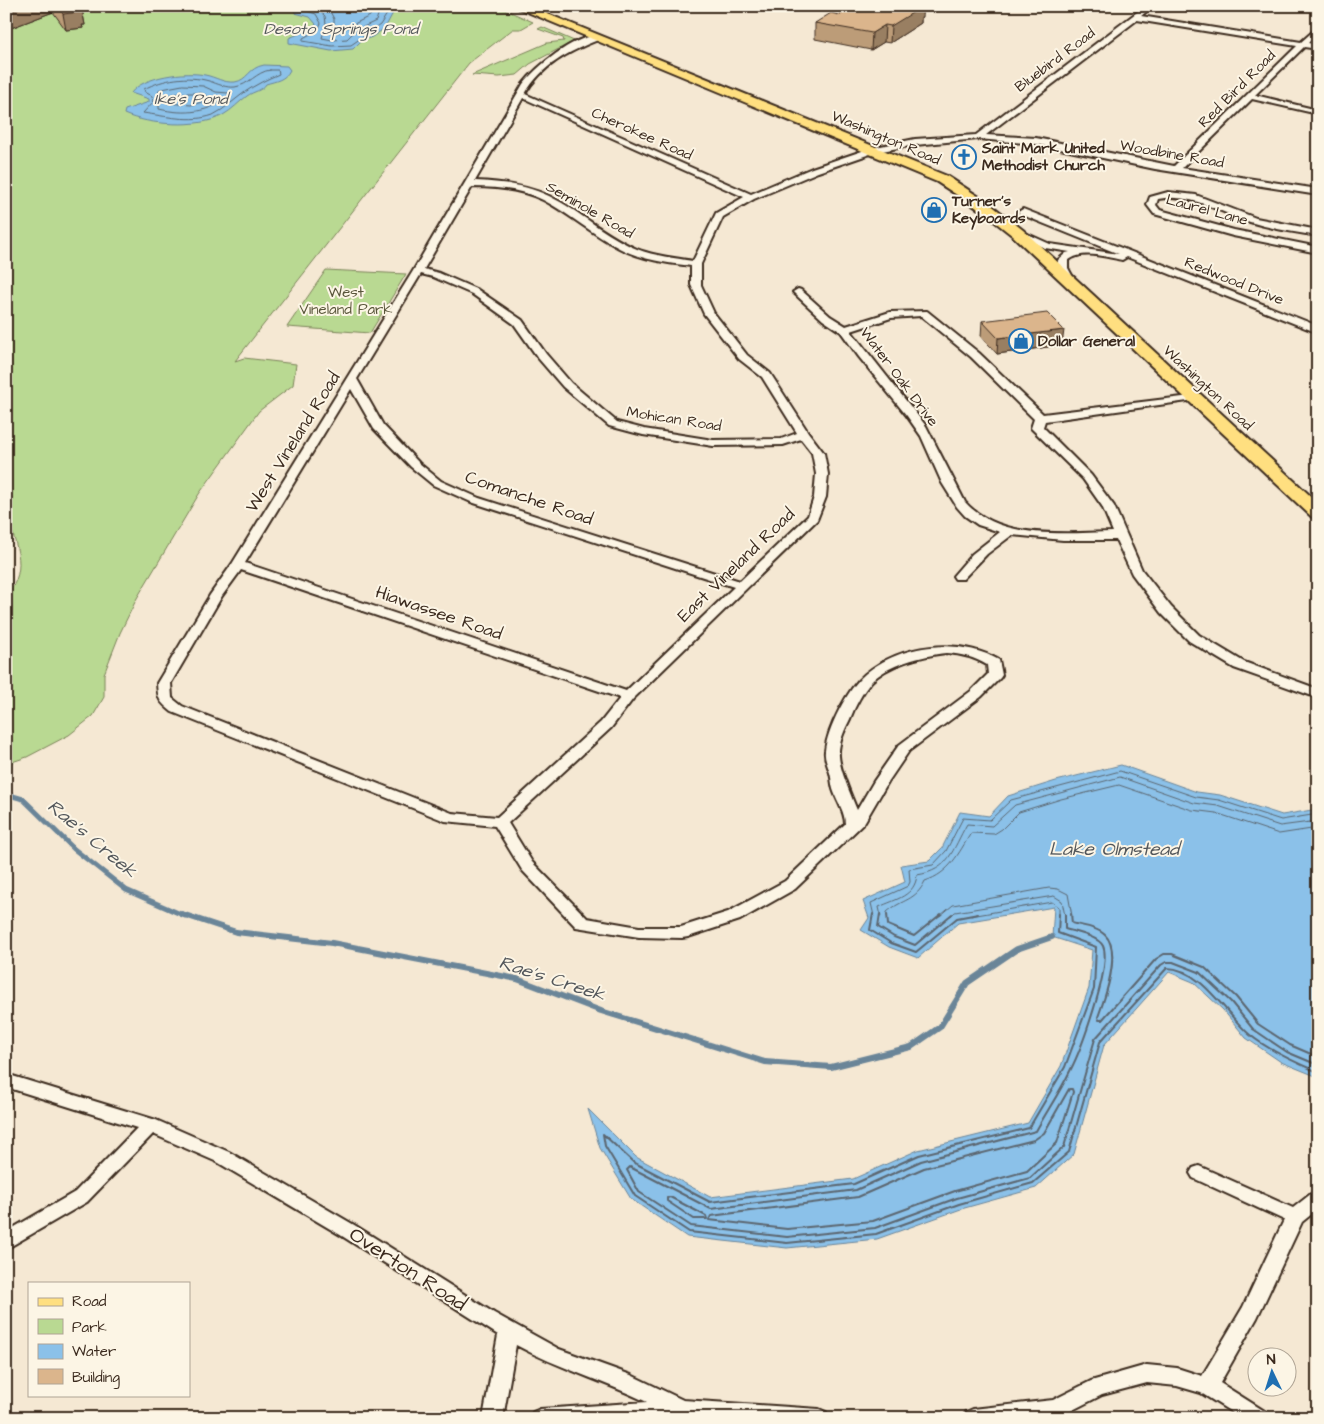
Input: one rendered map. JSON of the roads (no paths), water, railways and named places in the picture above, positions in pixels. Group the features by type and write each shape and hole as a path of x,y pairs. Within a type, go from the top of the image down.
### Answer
{"main road":[{"name":"Washington Road","path":"518,6 942,179 985,207 1018,233 1318,513"}],"street":[{"name":"Bluebird Road","path":"978,137 1150,6"},
{"path":"1134,17 1318,47"},
{"name":"Red Bird Road","path":"1176,169 1318,29"},
{"name":"West Vineland Road","path":"500,822 450,818 178,709 165,699 164,683 216,595 238,565 352,380 535,73 546,61 595,38"},
{"name":"Cherokee Road","path":"522,95 751,198"},
{"path":"1249,96 1318,112"},
{"name":"Woodbine Road","path":"874,150 915,142 978,137 1036,142 1126,161 1318,192"},
{"name":"East Vineland Road","path":"500,822 606,725 628,696 813,517 820,497 822,474 818,453 766,374 743,356 709,314 696,285 696,264 719,216 751,198 815,170 874,150"},
{"name":"Seminole Road","path":"470,184 493,184 531,192 554,202 604,235 631,250 648,257 696,264"},
{"name":"Laurel Lane","path":"1318,233 1276,226 1251,219 1200,198 1183,194 1164,194 1154,197 1151,206 1157,212 1233,233 1318,250"},
{"name":"Redwood Drive","path":"1023,212 1318,330"},
{"name":"Redwood Drive","path":"1018,233 1048,246 1083,253 1140,259"},
{"path":"1072,284 1063,268 1063,260 1069,255 1083,253"},
{"name":"Mohican Road","path":"418,271 436,274 475,292 518,322 542,356 567,385 613,424 642,432 713,443 783,442 804,434"},
{"path":"798,292 826,318 845,330"},
{"name":"Water Oak Drive","path":"1040,418 975,355 923,312 890,315 845,330 859,352 921,428 951,488 969,513 990,525 1010,531 1031,534 1121,536"},
{"name":"Comanche Road","path":"352,380 378,427 415,465 437,483 475,500 741,585"},
{"path":"1195,397 1040,418 1037,428 1087,477 1108,506 1136,571 1166,610 1194,638 1239,665 1318,694"},
{"path":"960,576 975,556 1010,531"},
{"name":"Hiawassee Road","path":"238,565 628,696"},
{"path":"500,822 527,866 582,923 639,932 682,933 734,916 790,884 854,826 881,781 904,748 976,694 995,675 994,663 983,655 964,650 932,650 911,656 888,666 868,678 847,712 832,750 832,763 838,774 840,790 853,818 854,826"},
{"name":"Overton Road","path":"6,1080 150,1126 231,1162 349,1231 487,1319 552,1354 624,1381 680,1409 819,1418"},
{"path":"6,1241 82,1198 150,1126"},
{"path":"1199,1173 1295,1216"},
{"path":"1207,1386 1250,1312 1295,1216 1318,1198"},
{"path":"493,1418 509,1331"},
{"path":"974,1418 1056,1409 1098,1387 1147,1374 1177,1377 1207,1386 1259,1418"},
{"path":"540,1418 680,1409"}],"water":[{"name":"Desoto Springs Pond","path":"293,6 390,6 394,11 385,28 372,37 361,41 353,49 331,51 289,43 289,38 313,28 316,24 310,17 295,13"},
{"name":"Ike's Pond","path":"264,65 287,66 290,70 283,78 266,84 223,115 213,119 188,124 174,124 147,121 124,114 125,110 149,102 149,99 131,93 145,82 176,74 197,74 227,82 235,82"},
{"name":"Lake Olmstead","path":"1121,765 1197,792 1220,795 1282,815 1318,809 1318,1077 1281,1062 1246,1038 1223,1010 1193,982 1169,972 1104,1045 1074,1154 1036,1188 961,1209 877,1239 787,1248 687,1237 631,1199 600,1148 588,1109 636,1157 710,1197 853,1179 918,1150 1028,1123 1061,1066 1089,988 1092,950 1052,937 1054,907 958,923 918,958 889,947 861,930 869,918 863,901 905,882 901,865 929,861 942,848 960,812 989,816 1008,796 1056,781"}],"waterway":[{"name":"Rae's Creek","path":"6,794 23,799 74,849 126,890 185,916"},
{"name":"Rae's Creek","path":"182,914 236,932 332,943 517,979 601,1011 765,1062 831,1067 911,1047 940,1027 967,983 1017,949 1052,937"}],"place":[{"name":"Saint Mark United Methodist Church","path":"964,157"},
{"name":"Turner's Keyboards","path":"934,210"},
{"name":"Dollar General","path":"1021,341"}],"park label":[{"name":"West Vineland Park","path":"346,300"}]}
